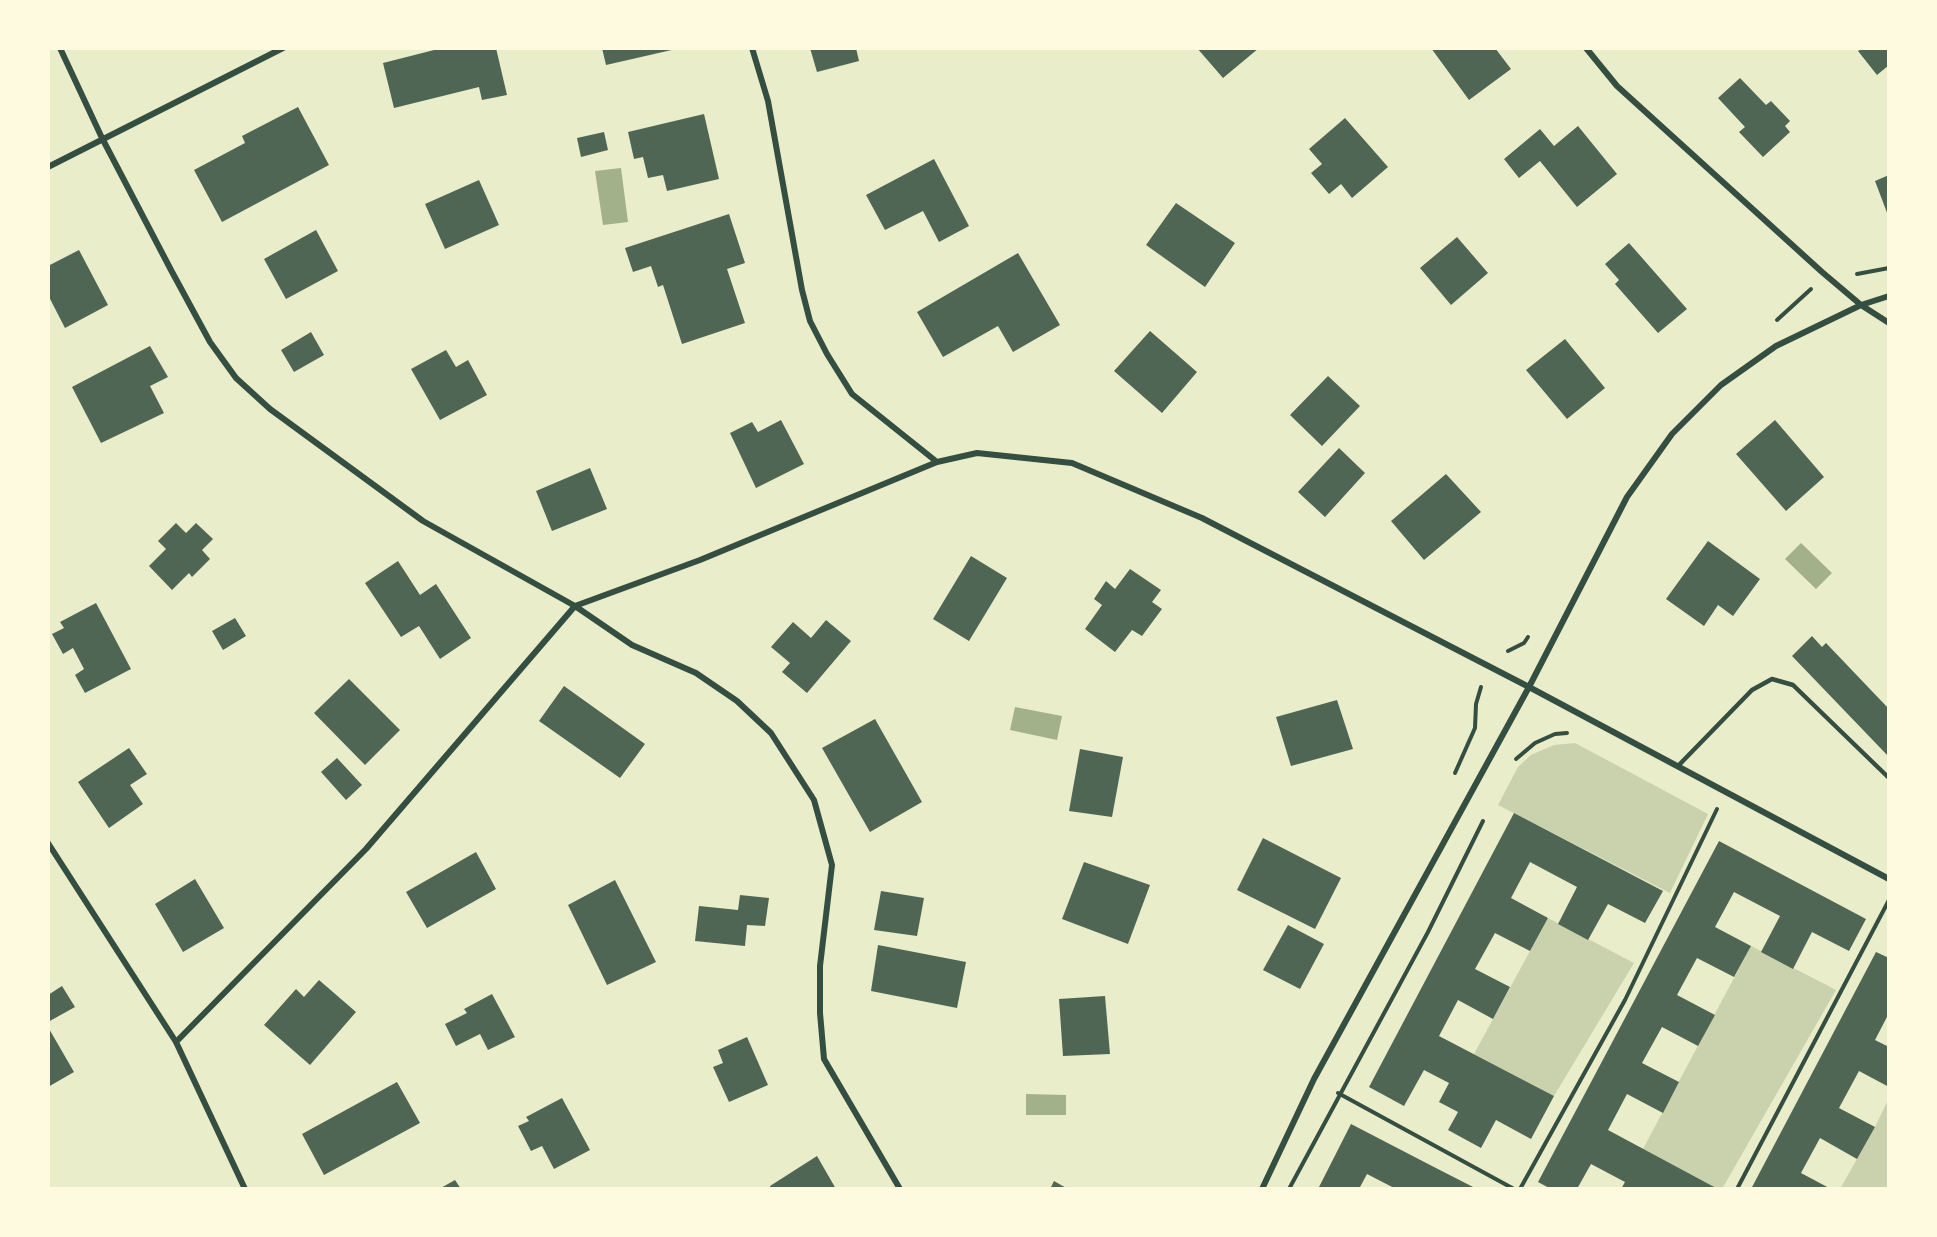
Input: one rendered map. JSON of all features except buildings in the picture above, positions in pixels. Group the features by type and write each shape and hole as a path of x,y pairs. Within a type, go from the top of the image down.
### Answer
{"street":[{"path":"60,48 102,138 210,342 236,378 270,409 423,521 575,606 633,645 696,673 737,701 771,733 814,801 832,865 820,966 820,1013 824,1059 900,1189"},
{"path":"48,167 283,48"},
{"path":"752,48 768,101 802,290 810,321 852,394 938,462"},
{"path":"1586,48 1617,86 1861,305 1889,323"},
{"path":"1262,1189 1314,1079 1529,687 1627,497 1672,434 1720,385 1776,346 1861,305 1889,296"},
{"path":"176,1042 366,849 575,606 700,560 938,462 977,453 1072,463 1202,518 1529,687 1889,879"},
{"path":"48,843 176,1042 245,1189"}],"lane":[{"path":"1678,766 1752,690 1772,679 1793,685 1889,778"}],"path":[{"path":"1511,766 1525,750 1544,738 1555,734 1574,735"},
{"path":"1520,1189 1625,1000 1717,809 1723,790"},
{"path":"1707,804 1727,814"},
{"path":"1289,1189 1428,932 1486,814"},
{"path":"1737,1189 1889,901 1878,896"},
{"path":"1314,1079 1514,1189"}],"shaded area":[{"path":"621,168 628,222 603,225 595,171"},
{"path":"1801,543 1832,573 1816,589 1785,559"},
{"path":"1015,707 1062,716 1057,740 1010,730"},
{"path":"1575,743 1708,814 1670,893 1498,805 1518,767 1531,755 1554,745"},
{"path":"1548,918 1634,963 1554,1096 1474,1054"},
{"path":"1751,946 1836,990 1722,1189 1718,1189 1643,1149"},
{"path":"1026,1094 1066,1095 1066,1115 1026,1115"},
{"path":"1889,1098 1889,1189 1840,1189 1875,1127"}]}
